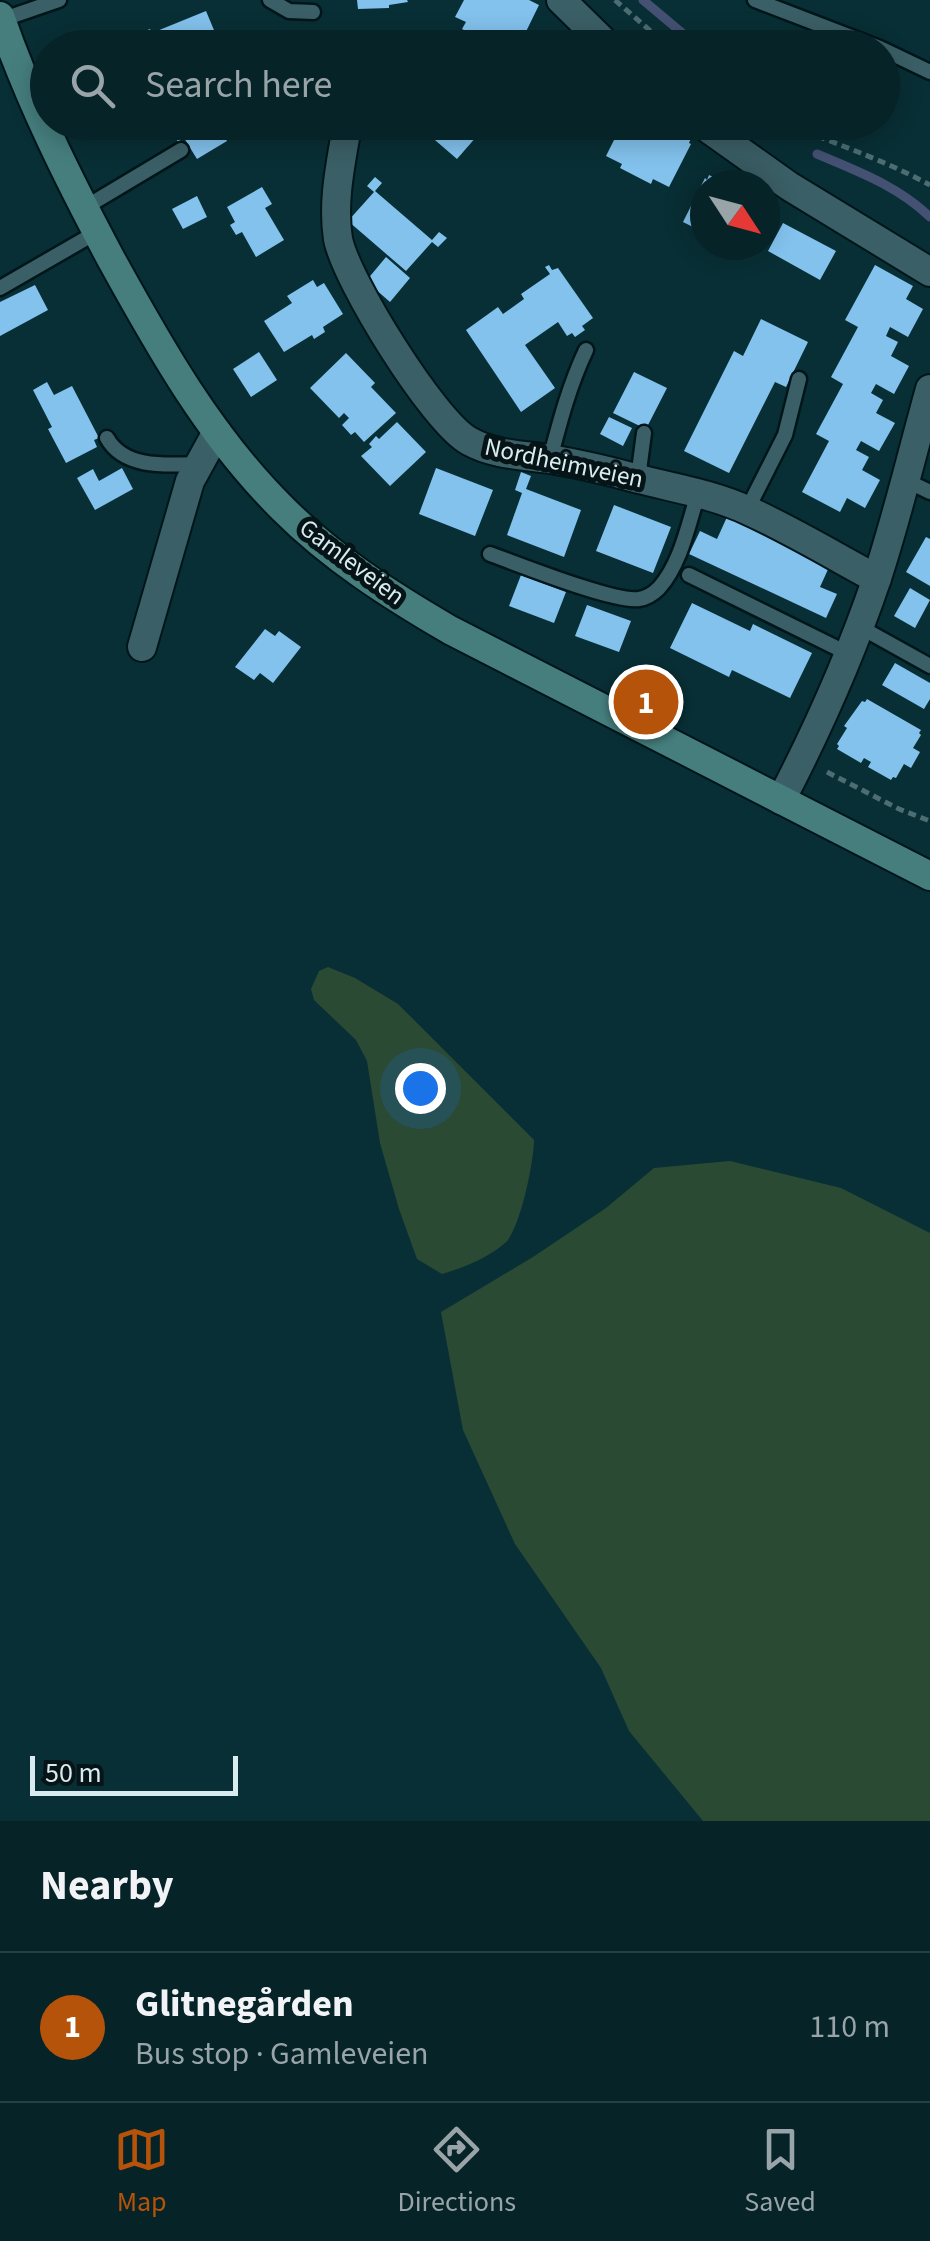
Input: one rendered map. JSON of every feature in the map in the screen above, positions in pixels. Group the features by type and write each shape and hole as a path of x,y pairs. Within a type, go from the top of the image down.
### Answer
{"main road":[{"name":"Gamleveien","path":"1,18 9,71 30,110"},
{"name":"Gamleveien","path":"47,140 161,350 216,432 304,529 386,592 485,649 930,876"}],"street":[{"path":"561,0 592,30"},
{"name":"Nordheimveien","path":"345,140 336,198 339,244 399,358 460,436 488,450 638,478 746,510 877,579"},
{"path":"725,140 789,186 930,272"},
{"path":"781,800 860,627 930,389"},
{"path":"142,647 190,480 216,432"}],"lane":[{"path":"1,18 59,0"},
{"path":"270,0 290,11 313,12"},
{"path":"755,0 834,30"},
{"path":"900,57 930,72"},
{"path":"0,288 90,220 151,166 181,150"},
{"path":"550,459 572,379 586,350"},
{"path":"746,510 784,435 799,380"},
{"path":"638,478 644,434"},
{"path":"108,438 118,452 148,464 197,464"},
{"path":"904,480 930,492"},
{"path":"490,554 609,595 639,600 658,589 667,576 698,494"},
{"path":"689,575 849,654"},
{"path":"860,627 930,666"}],"path":[{"path":"614,0 649,30"},
{"path":"828,140 882,161 930,186"},
{"path":"802,760 930,821"}],"green space":[{"path":"328,967 398,1004 534,1140 529,1178 511,1236 483,1258 442,1274 417,1259 380,1143 367,1061 356,1040 314,1000 311,989 319,971"},
{"path":"730,1161 841,1188 930,1233 930,1821 703,1821 629,1731 601,1668 515,1544 463,1430 441,1312 606,1208 654,1168"}],"building":[{"path":"357,0 408,2 389,8 358,9"},
{"path":"464,0 529,0 539,5 527,30 464,30 466,22 455,17"},
{"path":"206,11 214,30 159,30"},
{"path":"185,140 226,140 227,141 197,159"},
{"path":"435,140 474,140 457,159"},
{"path":"614,140 690,140 691,144 669,187 653,179 651,184 606,156"},
{"path":"375,177 382,183 375,191 432,240 439,232 447,238 438,247 432,242 406,271 348,221 374,192 367,186"},
{"path":"262,187 272,204 265,208 284,240 256,257 242,232 236,235 230,225 235,222 227,207"},
{"path":"197,196 207,217 183,229 172,209"},
{"path":"783,223 836,251 820,280 780,258"},
{"path":"386,257 410,278 390,302 366,281"},
{"path":"549,265 552,270 558,268 593,318 575,337 572,333 567,336 558,322 525,345 555,388 521,412 466,330 498,307 503,314 524,299 521,294 550,274 545,267"},
{"path":"875,265 913,286 906,299 923,309 908,337 890,327 886,336 898,342 891,356 909,366 894,394 876,384 871,393 883,400 876,413 895,423 879,451 861,441 856,450 869,457 862,470 880,480 865,508 847,498 840,512 802,492 829,441 816,434 843,384 831,377 858,327 845,320"},
{"path":"313,280 317,287 324,283 343,314 323,327 325,332 314,339 312,335 284,352 264,321 292,303 287,296"},
{"path":"35,285 48,310 0,336 0,302"},
{"path":"761,319 808,342 786,387 775,382 729,473 684,451 734,351 743,356"},
{"path":"259,352 277,380 251,397 233,369"},
{"path":"346,353 375,383 371,387 396,413 364,442 342,425 349,418 344,413 339,418 310,388"},
{"path":"634,372 667,388 646,429 613,413"},
{"path":"47,382 54,395 72,386 99,438 94,440 97,447 66,463 33,390"},
{"path":"609,417 632,428 623,446 600,434"},
{"path":"397,422 426,452 390,486 361,456 372,447 369,444 376,436 379,439"},
{"path":"122,468 133,489 95,510 77,478 93,469 99,481"},
{"path":"436,468 493,490 475,536 419,514"},
{"path":"521,472 531,476 526,489 581,510 564,557 507,535 522,493 515,490"},
{"path":"614,505 671,527 653,573 596,551"},
{"path":"727,517 830,565 820,587 837,594 826,618 689,554 700,531 717,539"},
{"path":"926,537 930,539 930,586 906,572"},
{"path":"521,575 566,592 554,623 509,606"},
{"path":"910,588 930,600 915,628 894,616"},
{"path":"692,603 750,631 753,624 812,653 790,698 732,670 729,677 670,648"},
{"path":"587,605 631,621 619,652 575,636"},
{"path":"265,629 275,636 279,631 301,647 273,683 260,673 254,680 235,667"},
{"path":"895,663 930,683 930,699 924,709 882,685"},
{"path":"867,699 921,730 913,748 920,752 911,768 904,764 891,780 868,767 871,762 864,758 861,763 837,749 847,728 844,726"}],"waterway":[{"path":"643,0 679,30"},
{"path":"817,154 891,188 930,217"}],"place":[{"name":"Glitnegården","path":"646,702"}]}
